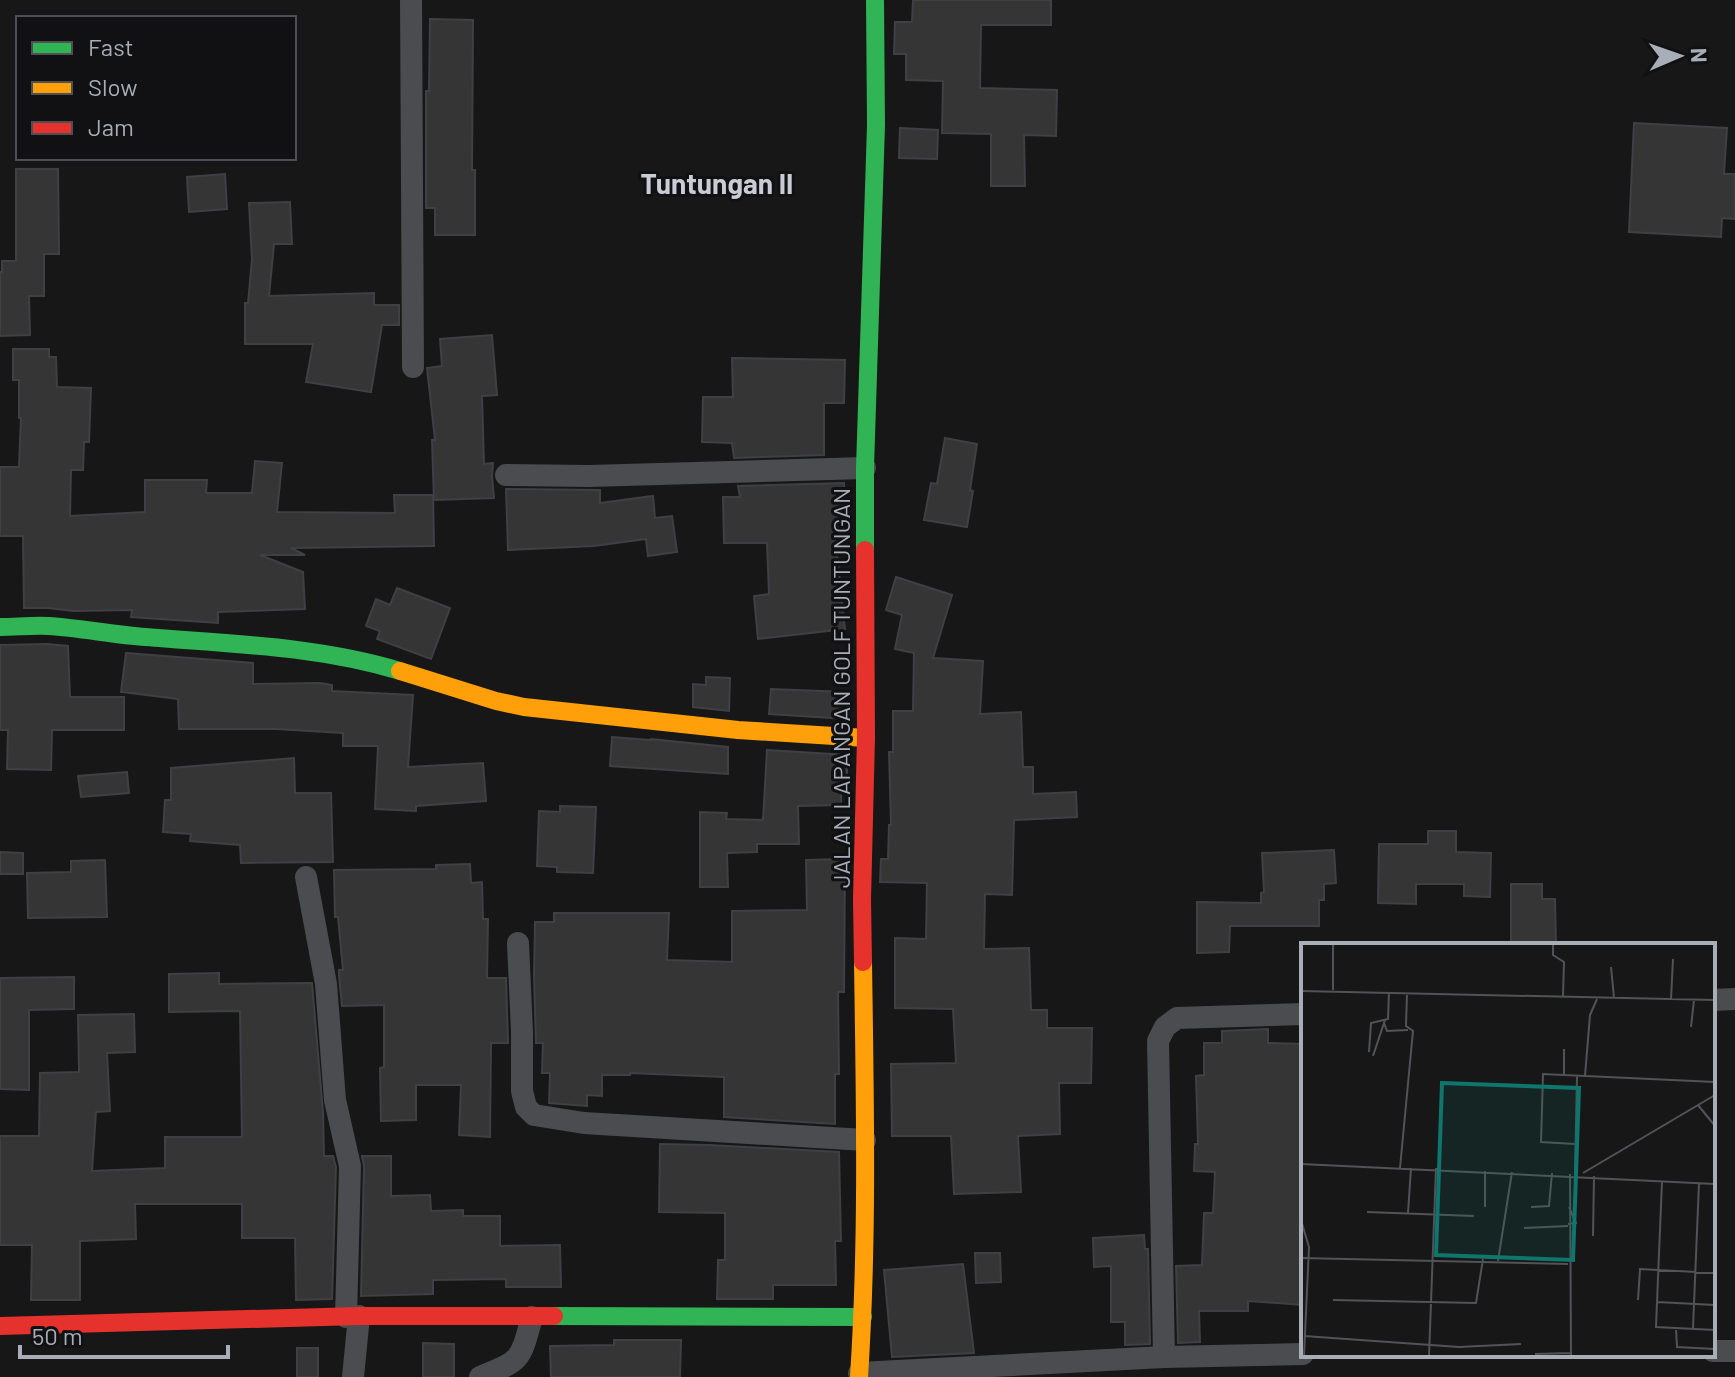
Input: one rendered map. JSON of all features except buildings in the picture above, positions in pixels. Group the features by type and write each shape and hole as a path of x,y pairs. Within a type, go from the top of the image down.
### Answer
{"street":[{"path":"411,0 413,367"},
{"name":"JALAN LAPANGAN GOLF TUNTUNGAN","path":"859,1375 863,1317 865,1140 862,899 866,738 865,468 876,125 875,0"},
{"path":"506,475 589,476 865,468"},
{"path":"0,627 48,626 312,651 376,664 524,707 738,730 866,738"},
{"path":"306,877 326,984 335,1100 350,1166 353,1377"},
{"path":"518,943 522,1091 526,1107 534,1115 584,1123 865,1140"},
{"path":"1715,1000 1735,999"},
{"path":"1164,1357 1158,1041 1165,1027 1177,1018 1301,1014"},
{"path":"0,1326 353,1317 863,1317"},
{"path":"480,1377 505,1367 522,1353 532,1317"},
{"path":"859,1375 1164,1357 1301,1354"}],"traffic: fast":[{"path":"865,550 876,125 875,0"},
{"path":"0,627 49,626 274,647 337,656 400,671"},
{"path":"554,1316 863,1317"}],"traffic: slow":[{"path":"400,671 524,707 738,730 866,738"},
{"path":"859,1377 865,1221 863,962"}],"traffic: jam":[{"path":"863,962 865,550"},
{"path":"0,1326 359,1316 554,1316"}],"district":[{"name":"Tuntungan II","path":"717,183"}]}
